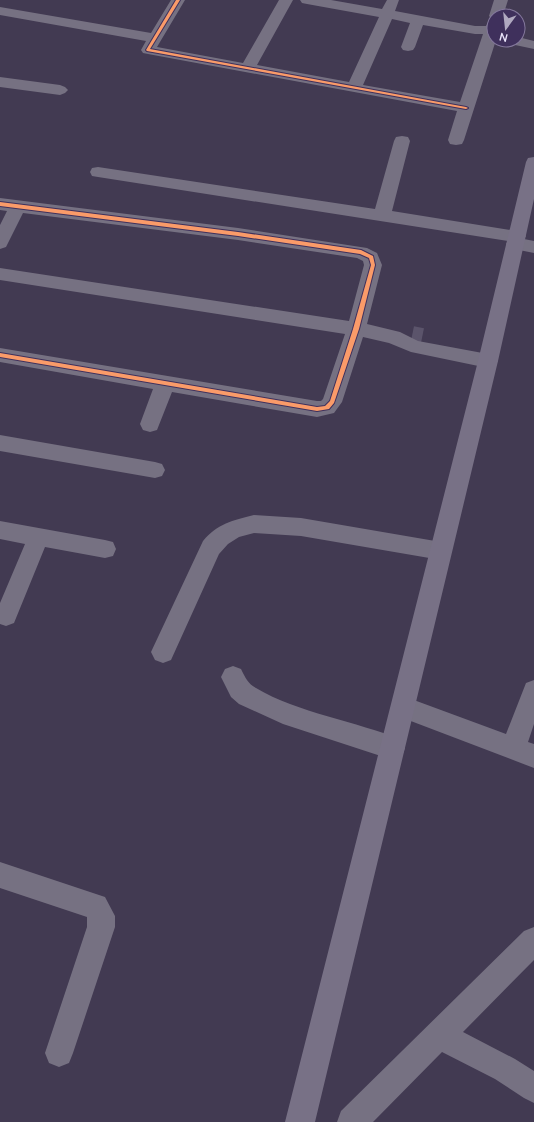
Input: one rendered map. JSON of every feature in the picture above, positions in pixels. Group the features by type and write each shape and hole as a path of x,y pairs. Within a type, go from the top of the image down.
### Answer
{"main road":[{"path":"300,1122 489,356 522,242 534,162"}],"street":[{"path":"178,0 148,50 466,108"},
{"path":"248,68 286,0"},
{"path":"307,0 475,30 486,29"},
{"path":"354,88 393,0"},
{"path":"0,11 154,38"},
{"path":"408,47 418,20"},
{"path":"456,140 487,48"},
{"path":"0,82 60,90"},
{"path":"382,214 402,141"},
{"path":"98,172 382,214 522,242"},
{"path":"0,204 238,234 361,252 371,257 373,265 356,329 332,402 327,408 317,409 0,355"},
{"path":"0,243 18,206"},
{"path":"0,274 356,329 489,356"},
{"path":"150,424 165,383"},
{"path":"0,443 156,470"},
{"path":"163,652 211,548 220,537 232,530 254,524 301,527 441,551"},
{"path":"0,530 105,549"},
{"path":"6,616 38,538"},
{"path":"233,676 239,688 247,696 283,713 393,748"},
{"path":"403,707 523,752 534,691"},
{"path":"0,875 96,906 102,916 101,927 59,1053"},
{"path":"352,1122 534,941"},
{"path":"438,1036 505,1069 534,1088"}],"tunnel":[{"path":"412,336 422,338"}],"cycle path":[{"path":"178,0 148,50 466,108"},
{"path":"0,204 238,234 361,252 371,257 373,265 356,329 332,402 327,408 317,409 0,355"}]}
